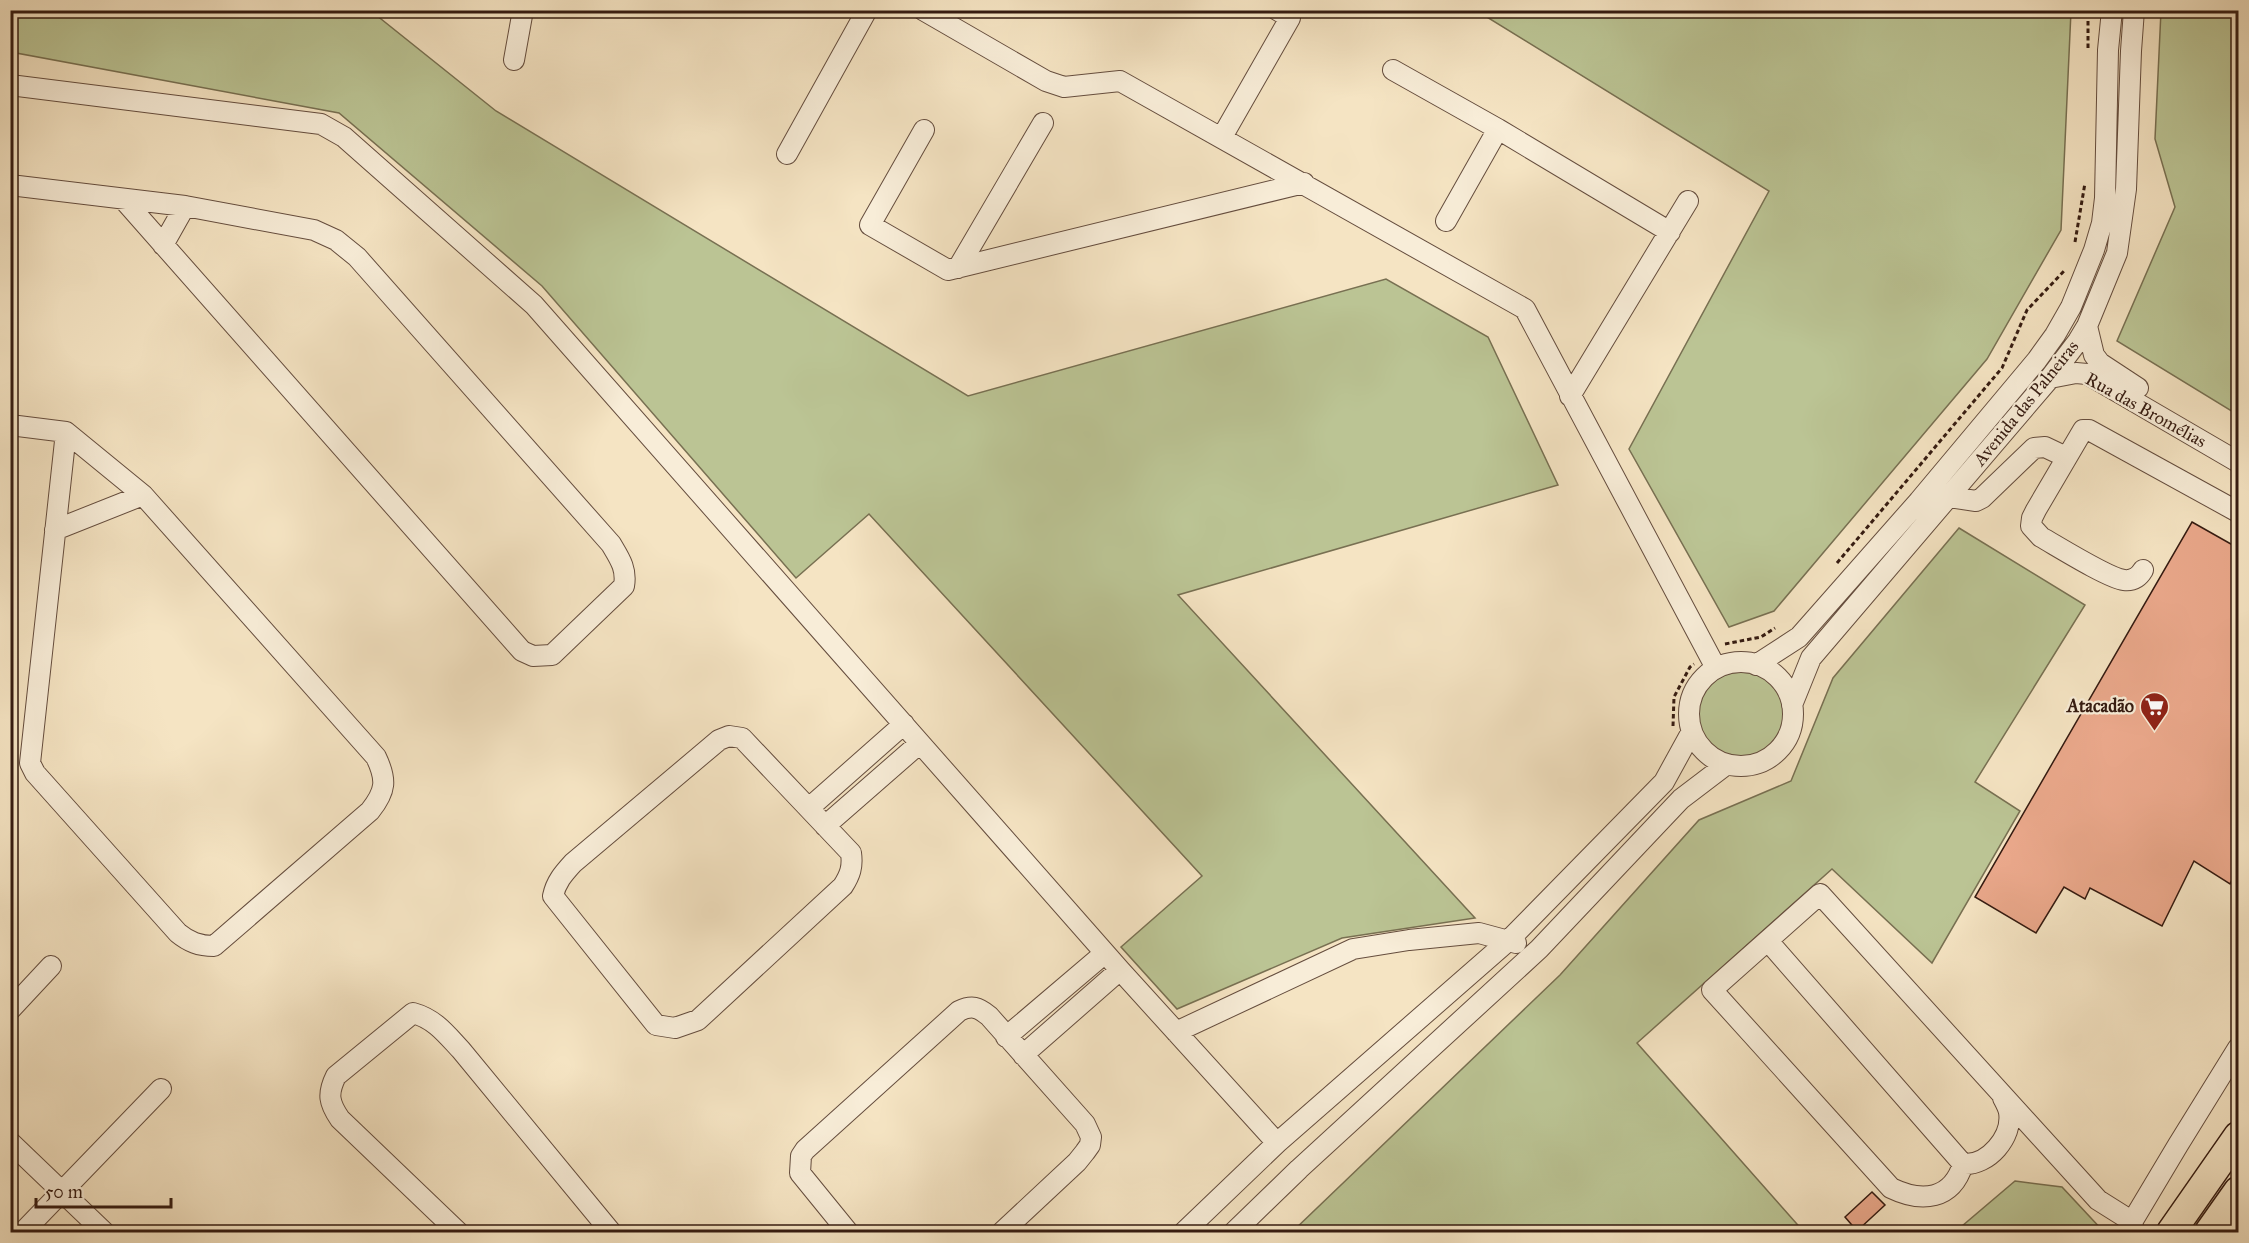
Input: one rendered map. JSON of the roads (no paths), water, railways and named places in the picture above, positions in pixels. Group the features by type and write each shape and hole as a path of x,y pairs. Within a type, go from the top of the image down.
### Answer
{"highway":[{"path":"2171,1233 2238,1136"},
{"path":"2209,1233 2238,1191"}],"street":[{"path":"514,60 523,10"},
{"path":"787,154 867,10"},
{"path":"923,10 1046,81 1064,87 1120,81 1525,309 1712,660"},
{"path":"1222,137 1290,18 1277,10"},
{"name":"Avenida das Palneiras","path":"1756,665 1799,637 1912,509 2037,360 2071,307 2094,250 2102,223 2105,198 2108,50 2112,10"},
{"name":"Avenida das Palneiras","path":"1792,705 1811,658 2050,378 2087,326 2117,253 2126,189 2134,10"},
{"path":"1393,70 1498,129 1670,232"},
{"path":"10,85 321,124 344,137 534,305 1120,970 1277,1143"},
{"path":"958,268 1043,123"},
{"path":"1446,221 1498,129"},
{"path":"924,130 870,225 948,270 1304,183"},
{"path":"10,185 185,206 314,230 336,240 357,257 611,544 626,573 624,586 552,655 533,656 522,651 123,199"},
{"path":"1570,396 1688,201"},
{"path":"163,245 185,206"},
{"name":"Rua das Bromélias","path":"2087,326 2094,355 2100,363 2238,448"},
{"name":"Rua das Bromélias","path":"2050,378 2076,373 2087,374 2238,462"},
{"path":"10,425 66,432 143,495 376,757 384,774 380,798 370,811 214,946 189,942 178,933 35,773 30,763 66,432"},
{"path":"2143,570 2132,580 2117,578 2048,541 2033,530 2032,518 2080,432 2089,430 2238,512"},
{"path":"1949,497 1976,501 1982,498 2034,448 2045,447 2066,457"},
{"path":"55,530 143,495"},
{"path":"1682,731 1712,757 1726,764 1741,766 1756,764 1776,752 1789,734 1793,720 1792,705 1788,692 1780,680 1769,671 1756,665 1712,660"},
{"path":"1184,1233 1277,1143 1508,941 1664,782 1689,716 1696,687 1712,660"},
{"path":"809,808 904,724"},
{"path":"729,736 742,738 809,808 851,853 852,864 843,886 698,1020 675,1028 656,1025 553,896 560,876 573,863 719,740 729,736"},
{"path":"825,825 920,743"},
{"path":"1234,1233 1539,949 1681,800 1726,764"},
{"path":"1963,1164 1959,1178 1937,1194 1921,1198 1891,1188 1712,990 1820,894 2003,1098 2098,1200 2130,1227 2238,1048"},
{"path":"1176,1032 1353,949 1409,940 1479,933 1539,949"},
{"path":"1768,941 1963,1164 1974,1165 1987,1158 1999,1147 2006,1131 2009,1113 2003,1098"},
{"path":"1006,1037 1105,953"},
{"path":"10,1010 51,966"},
{"path":"1023,1055 1120,970"},
{"path":"848,1233 800,1173 801,1156 805,1149 959,1011 969,1006 980,1008 1085,1124 1091,1137 1090,1145 1077,1162 1002,1233"},
{"path":"458,1233 340,1119 331,1106 330,1087 336,1076 413,1013 425,1016 438,1025 461,1050 611,1233"},
{"path":"23,1233 161,1089"},
{"path":"2006,1131 2022,1127 2035,1131"},
{"path":"10,1142 104,1233"}],"place":[{"name":"Atacadão","path":"2155,732"}]}
